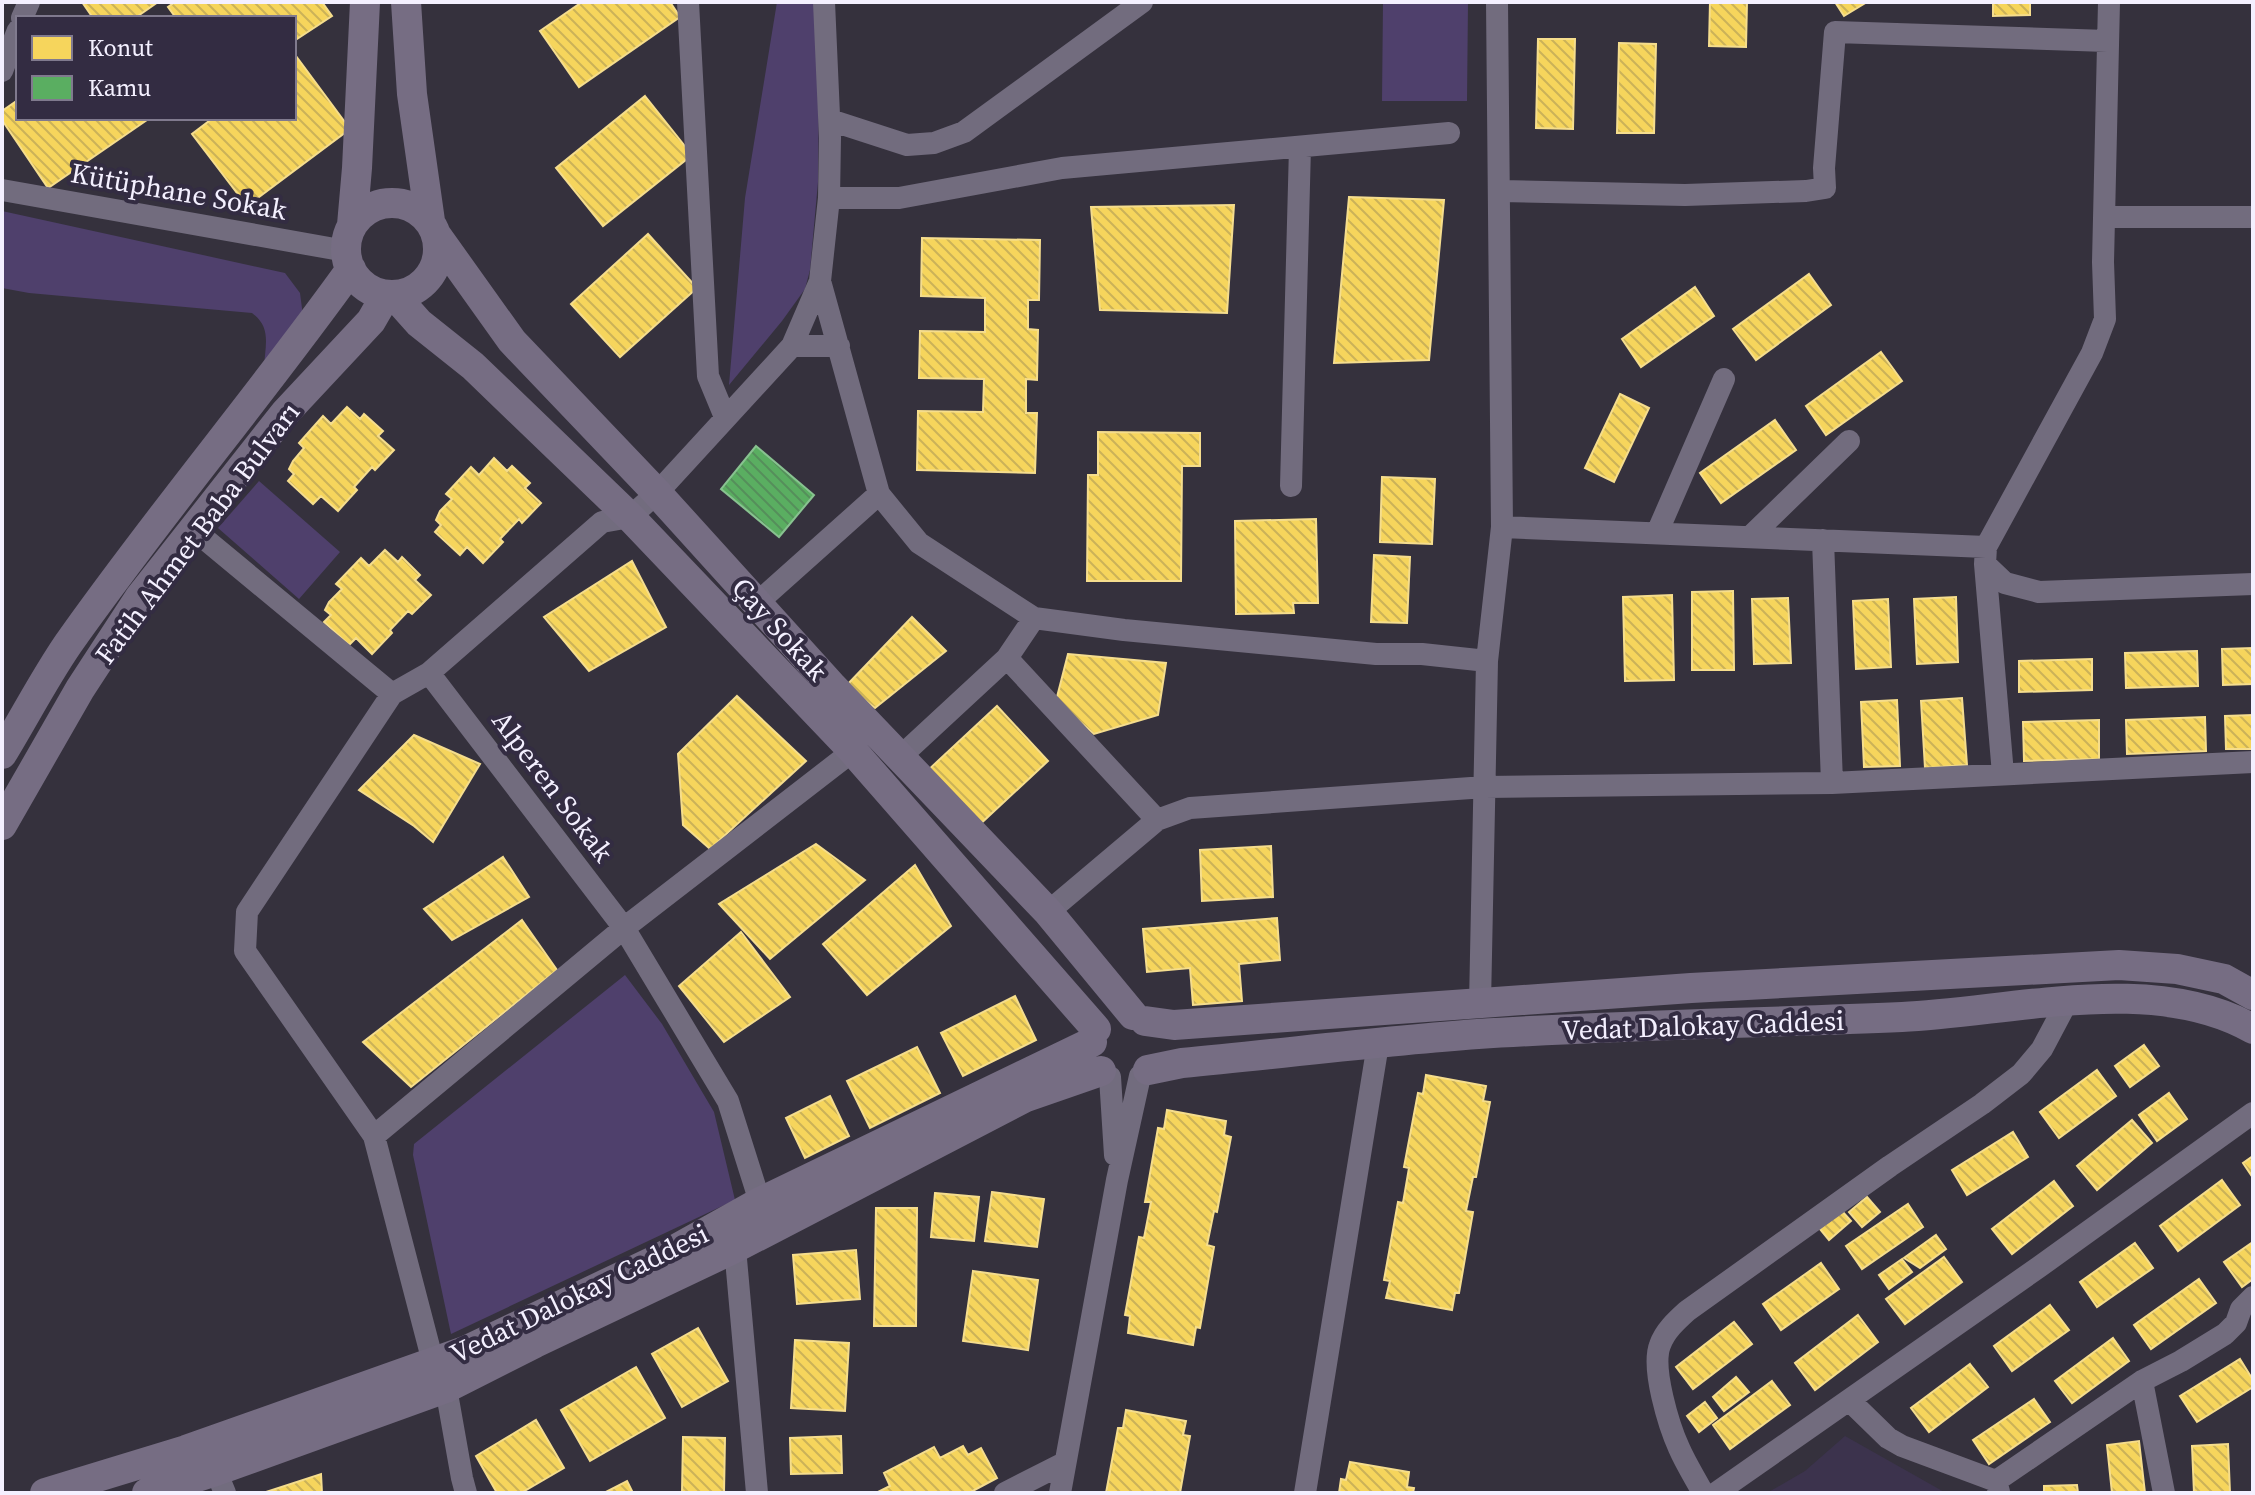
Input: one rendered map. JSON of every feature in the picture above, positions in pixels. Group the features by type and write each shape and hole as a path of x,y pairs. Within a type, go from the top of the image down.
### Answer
{"main road":[{"path":"365,2 357,168 349,248 359,281 372,290 390,295 420,286 430,276 439,250 412,94 406,2"},
{"path":"349,248 362,214 375,205 390,202 405,204 419,210 434,229"},
{"name":"Çay Sokak","path":"434,229 512,341 1048,912 1139,1018"},
{"name":"Fatih Ahmet Baba Bulvarı","path":"2,754 66,647 187,482 311,324 349,248"},
{"name":"Fatih Ahmet Baba Bulvarı","path":"2,825 80,689 140,597 285,413 371,321 390,295"},
{"name":"Çay Sokak","path":"390,295 419,323 473,366 630,517 853,751 1100,1055"},
{"path":"1139,1018 1152,1029 1157,1039 1154,1061 1144,1073 1130,1080 1120,1080 1100,1055 1112,1016 1122,1014 1174,1025 1691,988 2119,965 2177,969 2224,979 2253,995"},
{"name":"Vedat Dalokay Caddesi","path":"1144,1073 1182,1063 1477,1034 1907,1017 2101,998 2183,1003 2232,1017 2253,1029"},
{"name":"Vedat Dalokay Caddesi","path":"147,1493 221,1482 440,1375 465,1351 658,1259 760,1202 1100,1055"},
{"name":"Vedat Dalokay Caddesi","path":"45,1493 440,1375 535,1343 735,1248 1026,1097 1100,1055"}],"street":[{"path":"688,2 708,376 725,417"},
{"path":"466,1493 440,1375 374,1136 245,951 247,912 392,694 429,673 602,522 630,517 657,493 792,346 820,281 829,198 830,120 824,2"},
{"path":"830,120 907,145 934,143 964,132 1142,2"},
{"path":"1480,1004 1487,661 1502,527 1497,2"},
{"path":"2003,774 1986,555 2092,353 2105,319 2109,2"},
{"path":"1500,191 1685,195 1825,188 1835,32 2107,41"},
{"path":"2,71 16,35"},
{"path":"829,198 899,198 1062,168 1449,133"},
{"path":"1291,486 1300,147"},
{"name":"Kütüphane Sokak","path":"2,190 349,248"},
{"path":"2104,217 2253,217"},
{"path":"820,281 879,494 919,543 1034,618 1124,630 1376,654 1422,654 1487,661"},
{"path":"792,346 839,346"},
{"path":"1657,533 1724,379"},
{"path":"1750,537 1849,441"},
{"path":"757,603 879,494"},
{"path":"1502,527 1823,540 1986,555"},
{"path":"194,530 392,694"},
{"path":"1823,540 1832,783"},
{"path":"1986,555 2005,583 2039,592 2253,584"},
{"path":"900,757 1007,658 1034,618"},
{"path":"1007,658 1157,820"},
{"name":"Alperen Sokak","path":"429,673 624,928 728,1101 760,1202"},
{"path":"374,1136 624,928 853,751"},
{"path":"1048,912 1157,820 1190,808 1485,787 1832,783 2253,762"},
{"path":"1703,1493 1678,1447 1658,1380 1657,1358 1665,1334 1674,1322 1700,1302 2021,1074 2042,1049 2068,1000"},
{"path":"1305,1493 1378,1044"},
{"path":"1100,1055 1117,1180"},
{"path":"1060,1493 1117,1180 1144,1073"},
{"path":"1716,1493 2253,1113"},
{"path":"735,1248 757,1493"},
{"path":"1849,1400 1888,1438 1998,1487 2142,1381 2225,1334 2253,1297"},
{"path":"2142,1381 2164,1493"},
{"path":"1005,1493 1064,1463"}],"shaded area":[{"path":"777,2 816,2 818,182 810,270 805,289 729,385 745,198"},
{"path":"1383,2 1468,2 1467,101 1382,101"},
{"path":"2,211 285,273 300,293 303,316 264,368 265,331 252,313 2,288"},
{"path":"259,481 340,552 299,599 218,528"},
{"path":"625,975 662,1024 714,1112 735,1200 451,1334 413,1155 414,1144"},
{"path":"1845,1436 1946,1493 1767,1493 1805,1471"}],"building: Konut":[{"path":"82,2 158,2 138,16 92,16"},
{"path":"175,2 322,2 332,16 296,40 296,16 175,16 168,7"},
{"path":"582,2 670,2 680,17 579,87 540,31"},
{"path":"1710,2 1747,2 1746,47 1709,46"},
{"path":"1835,2 1867,2 1844,16"},
{"path":"1993,2 2030,2 2030,15 1993,16"},
{"path":"1538,39 1575,39 1573,129 1536,128"},
{"path":"1619,43 1656,44 1654,133 1617,133"},
{"path":"296,56 350,129 247,206 192,134 210,120 296,120"},
{"path":"645,96 692,155 603,226 556,168"},
{"path":"16,101 16,120 147,120 48,188 2,120 2,111"},
{"path":"1349,197 1444,200 1429,360 1334,363"},
{"path":"1234,205 1227,313 1100,310 1091,207"},
{"path":"648,234 697,288 620,357 571,304"},
{"path":"922,238 1040,240 1039,300 1028,300 1028,329 1038,330 1037,380 1026,379 1026,413 1037,413 1035,473 917,470 918,411 983,412 984,379 919,378 920,331 985,332 985,298 921,296"},
{"path":"1809,274 1831,305 1756,360 1733,329"},
{"path":"1695,287 1714,316 1641,367 1622,339"},
{"path":"1881,352 1902,381 1826,435 1806,406"},
{"path":"1620,394 1649,408 1614,482 1585,468"},
{"path":"347,407 360,419 364,414 383,431 378,436 394,450 375,470 372,467 338,511 321,496 313,504 288,481 294,474 289,469 304,448 299,443 323,416 331,424"},
{"path":"1775,420 1796,450 1721,503 1700,473"},
{"path":"1098,432 1200,433 1200,466 1182,466 1181,581 1087,581 1088,475 1098,475"},
{"path":"494,458 507,471 512,466 530,483 525,488 541,503 522,523 519,519 483,563 467,547 460,555 435,532 441,525 436,520 452,499 446,494 471,467 479,475"},
{"path":"1382,477 1435,479 1432,544 1380,542"},
{"path":"1316,519 1318,603 1293,603 1294,613 1236,614 1235,521"},
{"path":"385,550 398,562 402,557 420,575 415,580 431,595 412,614 408,611 372,654 356,638 349,645 324,622 331,615 325,610 342,589 336,584 361,558 369,566"},
{"path":"1374,555 1410,557 1407,623 1371,622"},
{"path":"632,561 666,627 589,671 544,617"},
{"path":"1733,591 1734,670 1692,670 1692,592"},
{"path":"1672,595 1674,680 1625,681 1623,597"},
{"path":"1956,597 1958,662 1917,664 1914,599"},
{"path":"1788,598 1791,663 1754,664 1752,599"},
{"path":"1888,599 1891,667 1856,669 1853,601"},
{"path":"912,617 946,651 875,708 846,686"},
{"path":"2253,648 2253,684 2223,685 2222,649"},
{"path":"2197,651 2198,686 2126,688 2125,653"},
{"path":"1068,654 1166,663 1158,715 1094,734 1056,701"},
{"path":"2092,659 2092,690 2019,692 2019,661"},
{"path":"737,696 806,761 710,849 683,825 678,754"},
{"path":"1962,698 1967,765 1925,768 1921,701"},
{"path":"1897,700 1900,766 1864,767 1861,702"},
{"path":"997,706 1048,761 976,828 925,773"},
{"path":"2253,715 2253,749 2226,749 2225,716"},
{"path":"2205,717 2206,751 2127,754 2126,720"},
{"path":"2099,720 2099,759 2024,761 2023,722"},
{"path":"414,735 480,764 433,842 359,790"},
{"path":"816,844 865,880 770,959 719,904"},
{"path":"1271,846 1273,897 1202,901 1200,850"},
{"path":"503,857 529,897 452,940 424,909"},
{"path":"915,865 951,926 867,995 823,944"},
{"path":"1277,918 1280,960 1239,964 1242,1001 1193,1005 1190,968 1147,972 1143,929"},
{"path":"522,920 557,970 411,1087 363,1042"},
{"path":"741,932 790,997 724,1042 679,986"},
{"path":"1015,996 1036,1040 963,1076 941,1033"},
{"path":"2144,1045 2159,1066 2130,1087 2115,1066"},
{"path":"917,1047 940,1093 870,1128 847,1081"},
{"path":"2097,1070 2116,1096 2059,1138 2040,1112"},
{"path":"1426,1075 1486,1086 1483,1101 1490,1102 1476,1177 1473,1177 1466,1211 1473,1212 1459,1293 1455,1293 1452,1310 1386,1298 1390,1281 1384,1280 1398,1202 1403,1203 1409,1168 1404,1167 1418,1093 1423,1094"},
{"path":"2169,1093 2187,1119 2157,1141 2139,1115"},
{"path":"830,1096 849,1136 805,1158 786,1118"},
{"path":"1167,1110 1226,1121 1224,1135 1231,1137 1217,1212 1214,1211 1207,1245 1214,1247 1200,1328 1196,1327 1193,1345 1128,1333 1130,1316 1125,1315 1139,1237 1144,1238 1151,1202 1145,1202 1158,1128 1164,1129"},
{"path":"2132,1120 2152,1143 2097,1190 2077,1166"},
{"path":"2013,1132 2028,1157 1967,1195 1952,1170"},
{"path":"2253,1156 2253,1178 2243,1163"},
{"path":"2222,1180 2240,1205 2178,1251 2160,1226"},
{"path":"2054,1181 2073,1206 2012,1254 1992,1229"},
{"path":"992,1192 1044,1199 1037,1247 985,1241"},
{"path":"935,1193 979,1197 974,1241 931,1237"},
{"path":"1867,1197 1880,1212 1862,1227 1849,1212"},
{"path":"1908,1204 1923,1227 1862,1269 1846,1246"},
{"path":"876,1208 917,1208 916,1326 874,1326"},
{"path":"1841,1210 1851,1221 1829,1240 1820,1229"},
{"path":"1936,1235 1946,1249 1920,1268 1904,1258"},
{"path":"2253,1242 2253,1279 2242,1287 2224,1262"},
{"path":"2135,1243 2153,1268 2097,1307 2080,1282"},
{"path":"856,1250 860,1299 797,1304 793,1255"},
{"path":"1944,1257 1962,1282 1905,1324 1886,1299"},
{"path":"1902,1259 1912,1272 1889,1289 1879,1275"},
{"path":"1821,1263 1839,1289 1781,1330 1763,1304"},
{"path":"973,1271 1038,1280 1028,1350 963,1341"},
{"path":"2199,1279 2216,1303 2151,1349 2134,1325"},
{"path":"2050,1305 2069,1330 2012,1371 1994,1346"},
{"path":"1858,1315 1878,1342 1815,1390 1795,1363"},
{"path":"1734,1322 1752,1344 1693,1389 1676,1367"},
{"path":"698,1328 728,1381 682,1407 652,1354"},
{"path":"2113,1338 2129,1361 2072,1403 2055,1381"},
{"path":"795,1340 849,1343 845,1411 791,1408"},
{"path":"2240,1359 2253,1380 2253,1387 2197,1422 2180,1396"},
{"path":"1970,1364 1988,1387 1929,1432 1911,1408"},
{"path":"636,1367 665,1418 590,1461 561,1410"},
{"path":"1736,1377 1749,1392 1724,1411 1713,1397"},
{"path":"1772,1381 1790,1405 1730,1449 1713,1425"},
{"path":"2034,1399 2050,1422 1989,1464 1973,1440"},
{"path":"1705,1402 1717,1418 1699,1432 1687,1416"},
{"path":"1126,1410 1186,1421 1183,1435 1190,1436 1180,1493 1106,1493 1118,1428 1123,1428"},
{"path":"536,1420 564,1468 521,1493 497,1493 476,1456"},
{"path":"841,1436 842,1473 791,1474 790,1438"},
{"path":"683,1437 725,1438 724,1493 682,1493"},
{"path":"2139,1441 2145,1493 2112,1493 2107,1445"},
{"path":"2228,1444 2230,1493 2194,1493 2192,1446"},
{"path":"963,1446 968,1455 981,1448 997,1478 969,1493 876,1493 890,1486 884,1473 934,1447 940,1458"},
{"path":"1350,1462 1409,1472 1407,1487 1414,1488 1413,1493 1339,1493 1341,1479 1346,1480"},
{"path":"321,1474 322,1493 263,1493"},
{"path":"627,1481 633,1493 604,1493"},
{"path":"2077,1485 2078,1493 2044,1493 2044,1486"}],"building: Kamu":[{"path":"756,446 814,495 779,537 721,489"}]}
